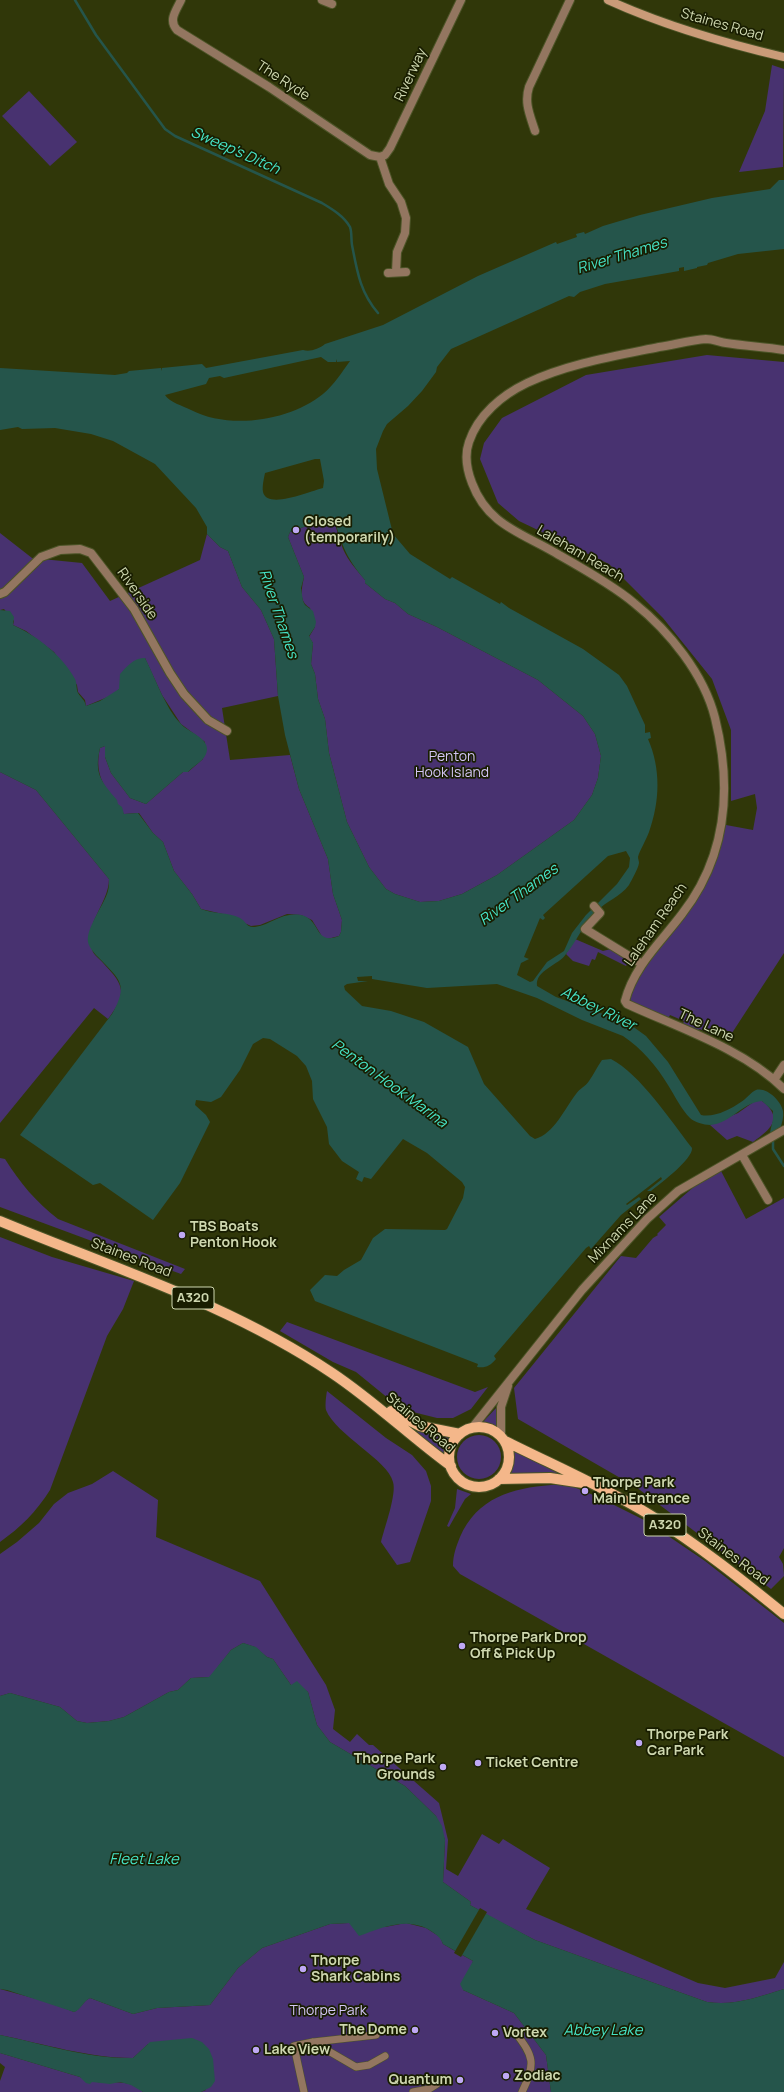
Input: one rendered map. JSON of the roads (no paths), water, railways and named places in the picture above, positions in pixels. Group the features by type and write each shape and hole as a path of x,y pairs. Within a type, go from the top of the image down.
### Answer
{"main road":[{"name":"Staines Road","path":"608,0 648,17 702,36 784,57"},
{"name":"Staines Road","path":"0,1221 172,1288 233,1316 331,1372 372,1401 451,1466"},
{"name":"Staines Road","path":"372,1401 420,1426 460,1434"},
{"path":"472,1428 488,1428 503,1439 509,1457 504,1473 499,1479 483,1486 470,1485 458,1478 451,1466 450,1448 460,1434 472,1428"},
{"name":"Staines Road","path":"503,1439 650,1515 726,1567 784,1614"},
{"name":"Staines Road","path":"499,1479 550,1478 579,1482 600,1488"}],"street":[{"name":"The Ryde","path":"181,0 172,19 172,25 177,30 269,87 370,155 380,157"},
{"name":"Riverway","path":"380,157 385,155 390,148 461,0"},
{"path":"535,130 527,108 526,97 529,87 570,0"},
{"path":"380,157 389,184 401,202 406,218 405,233 397,252 392,272 406,272"},
{"name":"Laleham Reach","path":"625,1001 642,964 654,946 690,903 713,857 720,834 725,806 724,782 715,719 710,702 687,660 647,614 620,592 558,554 512,530 486,511 470,478 467,464 467,448 476,427 491,407 513,391 528,383 562,370 632,353 708,339 727,343 784,350"},
{"name":"Riverside","path":"0,594 5,592 41,557 60,550 80,549 92,553 135,611 170,673 184,694 208,720 228,731"},
{"path":"596,908 599,915 585,929 642,964"},
{"name":"The Lane","path":"625,1001 627,1004 732,1052 774,1080 784,1089"},
{"path":"774,1080 784,1065"},
{"name":"Mixnams Lane","path":"472,1428 582,1290 644,1222 678,1191 782,1132"},
{"path":"742,1154 768,1200"},
{"name":"Mixnams Lane","path":"503,1439 501,1407 511,1379"},
{"path":"515,2032 530,2052 532,2068 522,2092"},
{"path":"304,2092 294,2046 313,2042 376,2035"},
{"path":"313,2042 356,2067 369,2065 385,2056"},
{"path":"412,2092 430,2089 438,2084"}],"water":[{"path":"779,180 784,180 784,249 738,254 684,271 684,267 679,268 679,271 605,284 580,292 574,297 569,296 451,349 437,367 436,372 422,391 408,406 387,424 376,449 377,469 393,534 410,554 450,579 452,577 500,604 501,602 509,608 583,649 619,675 627,686 645,725 645,733 650,732 651,738 648,739 657,773 657,797 653,820 638,857 639,863 636,871 629,885 591,917 563,958 543,972 537,980 537,986 556,997 628,1023 646,1036 668,1062 701,1115 706,1116 722,1112 741,1102 756,1090 765,1091 773,1096 782,1107 783,1111 780,1129 769,1137 773,1119 773,1111 762,1101 749,1105 717,1124 708,1125 697,1122 690,1118 684,1111 653,1064 636,1046 623,1036 582,1020 537,998 497,984 427,988 372,979 372,976 357,977 358,981 368,981 347,984 344,986 345,990 362,1006 391,1011 424,1022 468,1047 484,1084 530,1136 535,1139 548,1132 577,1092 588,1083 602,1060 611,1059 633,1075 644,1087 692,1148 691,1153 669,1177 651,1191 647,1191 662,1179 661,1177 626,1204 627,1205 639,1197 641,1199 621,1215 591,1249 589,1246 586,1248 494,1356 496,1359 490,1365 485,1367 477,1367 478,1364 315,1301 310,1290 325,1275 337,1276 361,1260 373,1238 385,1229 447,1229 463,1198 465,1187 462,1182 427,1153 403,1139 371,1179 364,1177 362,1182 356,1179 359,1172 342,1161 329,1144 327,1127 313,1099 312,1081 306,1066 297,1056 270,1039 263,1038 253,1044 240,1070 221,1097 211,1102 196,1100 195,1105 206,1115 210,1122 180,1183 153,1220 100,1183 93,1185 20,1135 112,1014 120,996 121,989 117,977 93,952 88,942 88,936 92,923 108,891 109,879 36,790 0,772 0,610 10,611 14,617 13,625 40,641 56,654 70,670 75,679 78,693 86,706 100,701 119,689 120,674 128,665 138,659 145,658 170,710 184,727 204,741 207,749 203,759 188,772 183,772 146,804 130,798 111,773 105,757 105,746 100,748 98,757 100,777 117,800 118,804 122,807 124,814 138,813 153,833 163,842 174,871 192,894 201,909 235,916 242,919 252,927 261,926 288,915 301,915 312,921 321,935 325,938 339,936 341,932 342,920 333,894 328,859 299,789 285,735 278,696 274,639 261,610 242,587 228,551 220,547 207,534 207,527 196,508 155,464 113,441 91,434 55,428 22,429 18,427 0,430 0,368 115,375 127,373 129,371 161,368 161,371 162,368 202,364 206,368 303,350 314,350 325,344 383,325 478,276 556,242 557,244 577,237 576,234 584,232 585,234 603,226 640,215 712,198 770,189","holes":["321,357 328,362 336,362 336,359 337,362 350,361 331,387 323,394 294,411 259,420 223,420 206,416 173,402 165,395 206,384 209,378 220,376 224,378","315,459 320,459 324,481 323,488 290,498 272,499 266,497 263,492 265,473","331,517 332,523 336,525 347,554 365,580 365,583 385,599 395,603 408,614 437,627 538,680 583,716 595,734 601,756 598,778 592,795 574,820 497,875 462,894 439,901 420,902 395,894 386,889 369,867 347,822 329,753 325,719 318,699 315,674 311,664 313,643 309,636 315,627 316,622 313,611 305,605 303,601 301,588 304,577 288,537 290,532","626,851 630,858 629,867 617,884 586,915 572,933 564,951 547,962 533,981 530,982 517,975 521,963 529,959 524,957 540,918 543,920 545,918 543,915 608,856"]},
{"name":"Fleet Lake","path":"243,1643 256,1647 267,1657 273,1659 291,1685 297,1681 308,1692 317,1725 330,1742 405,1786 436,1816 442,1826 445,1840 443,1882 471,1902 470,1905 535,1940 707,2002 737,2002 756,1998 784,1989 784,2092 551,2092 546,2055 514,2013 463,1990 460,1984 473,1961 443,1944 438,1936 431,1931 413,1924 386,1927 359,1936 349,1923 330,1924 262,1948 238,1968 210,2005 157,2008 133,2014 90,1998 74,2012 0,1989 0,1696 10,1693 60,1707 77,1721 87,1723 109,1721 124,1717 169,1692 178,1690 191,1678 209,1677 231,1650"},
{"path":"0,2035 83,2054 116,2058 133,2058 150,2042 192,2038 202,2042 209,2049 213,2059 215,2081 211,2087 201,2092 143,2092 131,2085 120,2082 110,2084 92,2082 90,2084 86,2083 80,2077 0,2053"}],"waterway":[{"name":"Sweep's Ditch","path":"75,0 96,35 165,129 175,136 322,203 338,213 344,219 351,229 352,245 360,281 367,297 378,313"},
{"name":"Abbey River","path":"773,1139 773,1149 784,1166"}],"place":[{"name":"Closed (temporarily)","path":"296,530"},
{"name":"TBS Boats Penton Hook","path":"182,1235"},
{"name":"Thorpe Park Main Entrance","path":"585,1491"},
{"name":"Thorpe Park Drop Off & Pick Up","path":"462,1646"},
{"name":"Thorpe Park Car Park","path":"639,1743"},
{"name":"Ticket Centre","path":"478,1763"},
{"name":"Thorpe Park Grounds","path":"443,1767"},
{"name":"Thorpe Shark Cabins","path":"303,1969"},
{"name":"The Dome","path":"415,2030"},
{"name":"Vortex","path":"495,2033"},
{"name":"Lake View","path":"256,2050"},
{"name":"Zodiac","path":"506,2076"},
{"name":"Quantum","path":"460,2080"}],"water label":[{"name":"River Thames","path":"622,256"},
{"name":"River Thames","path":"278,614"},
{"name":"River Thames","path":"519,895"},
{"name":"Penton Hook Marina","path":"389,1084"},
{"name":"Abbey Lake","path":"603,2031"}],"park label":[{"name":"Penton Hook Island","path":"452,766"},
{"name":"Thorpe Park","path":"328,2011"}]}
